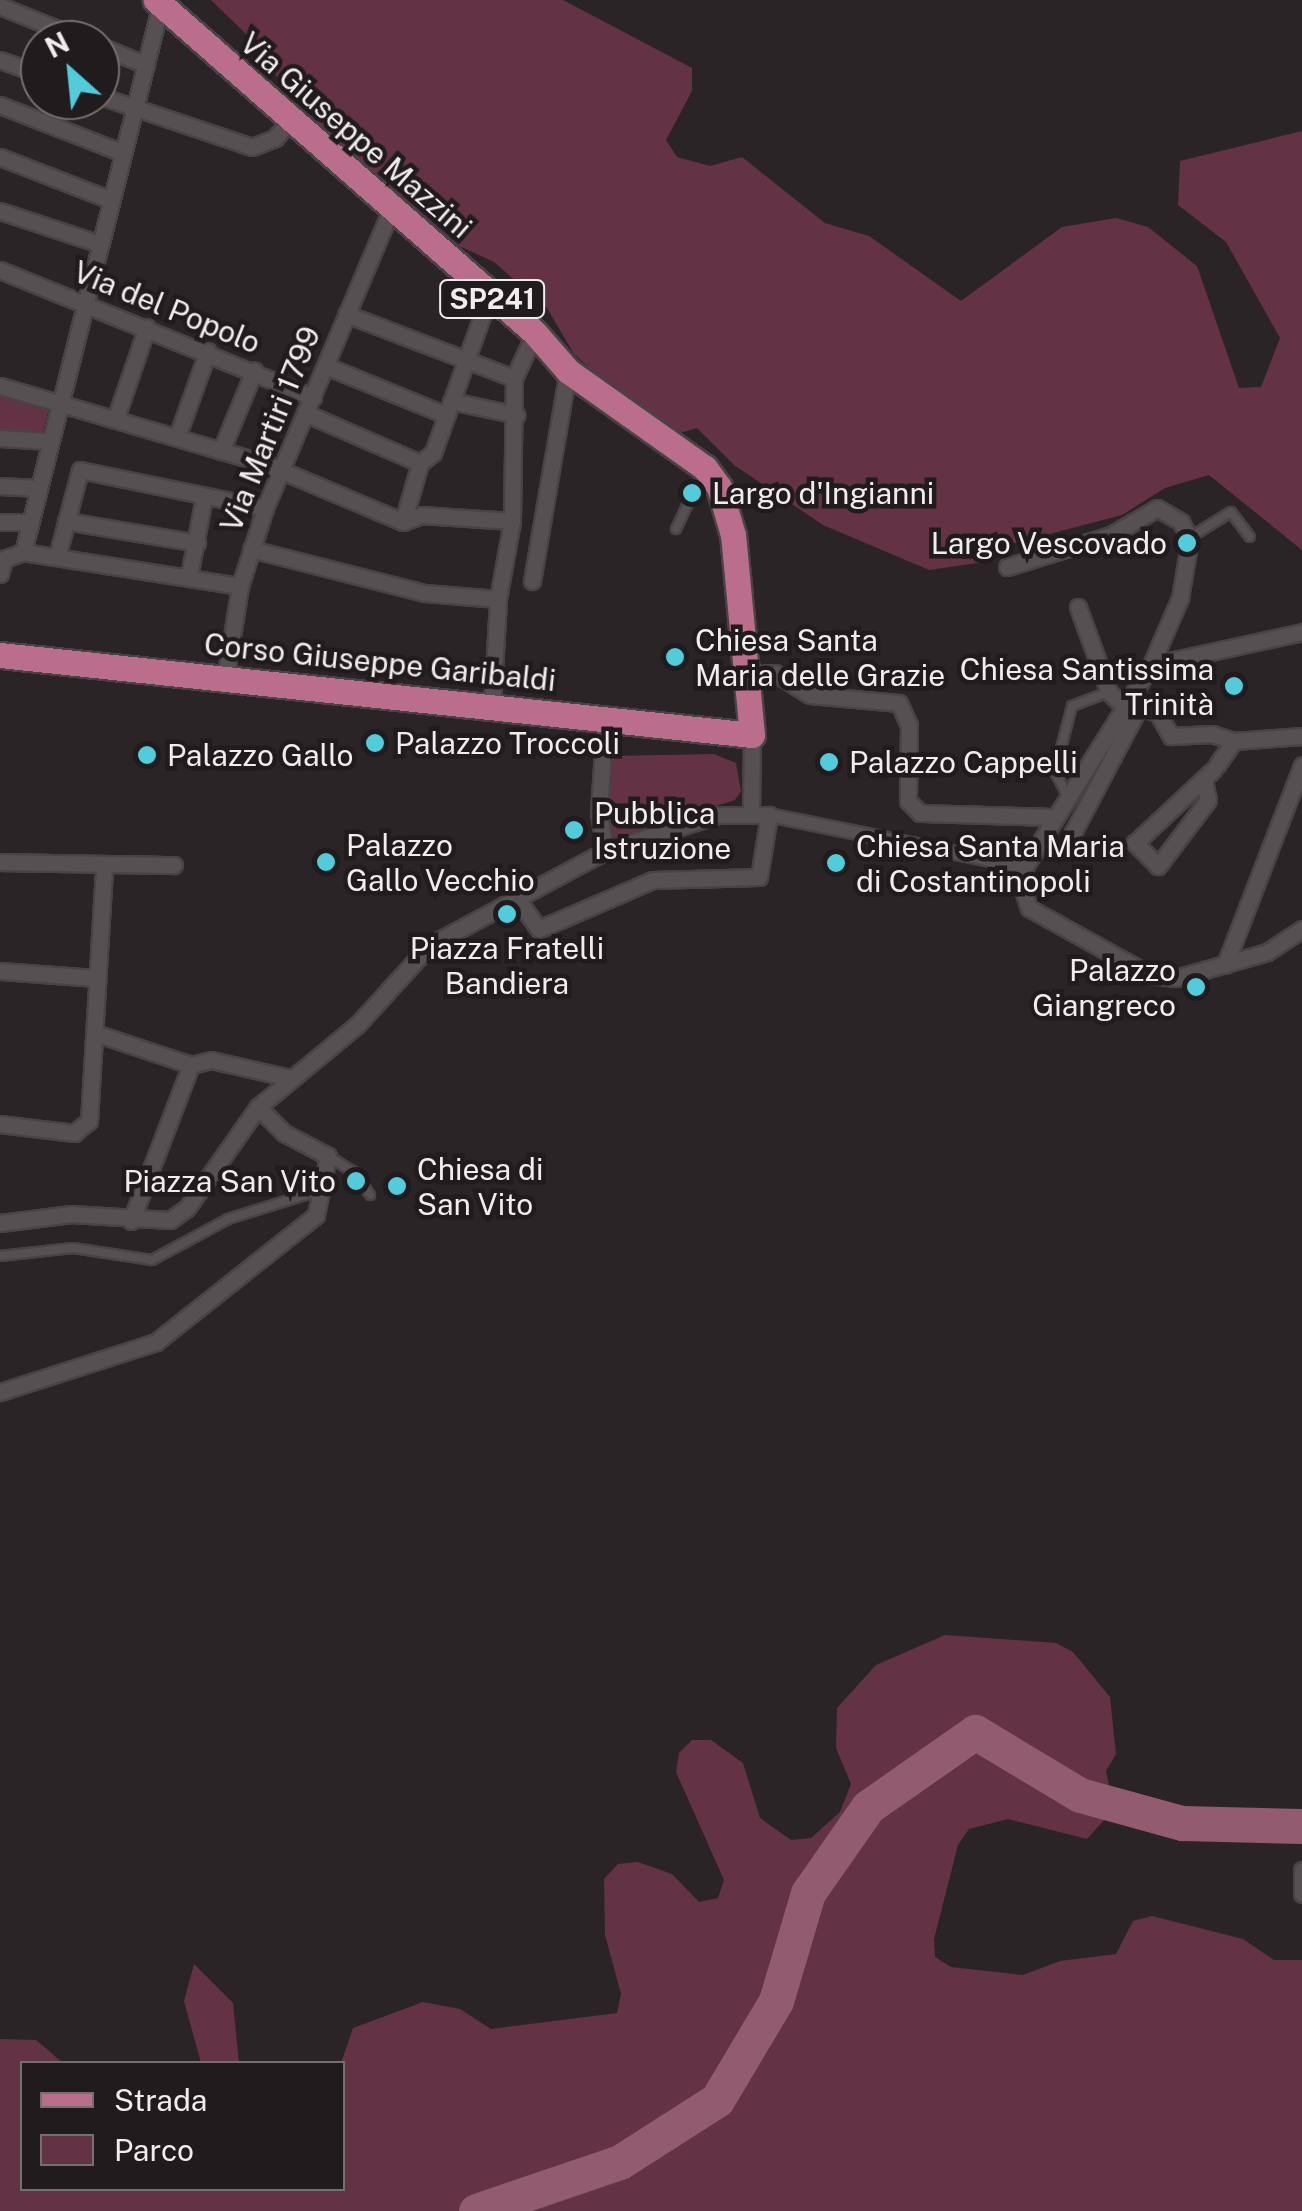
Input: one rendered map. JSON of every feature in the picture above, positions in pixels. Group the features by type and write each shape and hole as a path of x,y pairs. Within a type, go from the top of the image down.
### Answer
{"main road":[{"name":"Via Giuseppe Mazzini","path":"158,2 289,122 535,333 568,371 706,468"},
{"path":"706,468 729,519 749,674 752,734"},
{"name":"Corso Giuseppe Garibaldi","path":"0,655 752,734"}],"street":[{"path":"22,552 146,65 158,2"},
{"path":"0,6 35,20"},
{"path":"120,54 146,65"},
{"path":"120,104 252,146 275,138 289,122"},
{"path":"0,105 123,153"},
{"path":"0,157 111,200"},
{"name":"Via Martiri 1799","path":"225,679 240,586 265,508 392,207"},
{"path":"0,211 100,244"},
{"name":"Via del Popolo","path":"0,270 313,396"},
{"path":"403,522 420,464 433,453 489,297"},
{"path":"346,314 514,378"},
{"path":"115,420 147,328"},
{"path":"492,706 498,599 512,521 517,415 514,378 535,333"},
{"path":"176,437 208,351"},
{"path":"326,366 448,408 517,415"},
{"path":"220,451 254,371"},
{"path":"532,581 568,371"},
{"path":"0,386 281,471 403,522 420,515 512,521"},
{"path":"306,413 420,464"},
{"path":"0,438 50,441"},
{"path":"57,557 80,470 265,508"},
{"path":"0,486 38,488"},
{"path":"189,576 204,497"},
{"path":"1008,567 1111,536 1147,512 1164,508 1190,538 1180,598 1151,665 1136,680 1131,706 1071,836"},
{"path":"66,521 197,543"},
{"path":"0,522 29,522"},
{"path":"251,548 425,594 498,599"},
{"path":"0,574 4,559 22,552 240,586"},
{"path":"1078,607 1109,692 1131,706 1156,712 1171,736 1212,734 1234,741 1302,736"},
{"path":"1151,665 1302,632"},
{"path":"749,674 775,674 810,695 899,703 910,725 908,801 920,813 1054,817"},
{"path":"1131,706 1067,795 1025,867 1022,893 1034,914 1150,975 1176,978 1266,952 1302,929"},
{"path":"605,718 599,813 605,851"},
{"path":"751,807 752,734"},
{"path":"1211,772 1208,800 1158,866 1136,843 1211,772 1234,741"},
{"path":"1224,966 1302,764"},
{"path":"0,1223 70,1214 131,1221 170,1220 187,1208 258,1107 370,1013 430,944 605,851 751,807 769,815 1025,867"},
{"path":"521,897 530,925 549,926 653,880 759,877 769,815"},
{"path":"0,862 174,866"},
{"path":"0,1124 74,1132 89,1121 104,866"},
{"path":"0,971 95,978"},
{"path":"95,1033 191,1066 211,1060 290,1078"},
{"path":"131,1221 138,1187 191,1066"},
{"path":"0,1392 156,1342 294,1238 316,1215 325,1189 328,1156 284,1133 258,1107"},
{"path":"1302,1870 1302,1894"}],"lane":[{"path":"676,528 706,468"},
{"path":"1190,538 1230,512 1250,537"},
{"path":"1067,795 1055,771 1072,706 1109,692"},
{"path":"328,1156 354,1172 370,1195"},
{"path":"0,1256 73,1248 152,1260 228,1220 325,1189"}],"green space":[{"path":"211,0 563,0 692,68 692,91 666,140 677,157 710,166 742,157 825,223 869,236 961,301 1062,227 1116,218 1148,227 1197,266 1239,388 1261,387 1280,338 1226,242 1178,205 1180,161 1302,131 1302,550 1209,475 1165,488 1122,515 1011,544 991,561 929,570 823,525 734,465 697,428 680,433 603,380 574,354 547,308 494,262 446,240 312,119 274,73 279,66"},
{"path":"0,395 50,405 42,436 0,433"},
{"path":"714,754 736,763 741,791 735,800 614,838 605,817 608,756"},
{"path":"945,1635 1056,1643 1073,1652 1110,1697 1116,1754 1106,1771 1114,1809 1087,1839 1008,1819 969,1829 958,1845 934,1939 935,1957 951,1967 1023,1975 1060,1961 1116,1954 1133,1921 1152,1916 1243,1939 1274,1960 1302,1960 1302,2211 0,2211 0,2039 36,2040 61,2061 20,2061 20,2191 345,2191 345,2061 342,2061 353,2028 423,2002 460,2009 491,2029 617,2013 621,1994 605,1935 604,1879 618,1864 638,1862 672,1874 699,1902 718,1898 724,1880 676,1772 679,1753 692,1740 711,1740 743,1763 760,1818 791,1840 811,1838 840,1812 851,1784 836,1748 837,1708 876,1665"},
{"path":"194,1964 233,2003 239,2061 200,2061 184,2001"}],"waterway":[{"path":"476,2211 620,2162 717,2100 776,2001 808,1893 868,1807 975,1732 1080,1795 1182,1823 1302,1826"}],"place":[{"name":"Largo d'Ingianni","path":"692,493"},
{"name":"Largo Vescovado","path":"1187,543"},
{"name":"Chiesa Santa Maria delle Grazie","path":"675,657"},
{"name":"Chiesa Santissima Trinità","path":"1234,686"},
{"name":"Palazzo Troccoli","path":"375,743"},
{"name":"Palazzo Gallo","path":"147,755"},
{"name":"Palazzo Cappelli","path":"829,762"},
{"name":"Pubblica Istruzione","path":"574,830"},
{"name":"Palazzo Gallo Vecchio","path":"326,862"},
{"name":"Chiesa Santa Maria di Costantinopoli","path":"836,863"},
{"name":"Piazza Fratelli Bandiera","path":"507,914"},
{"name":"Palazzo Giangreco","path":"1196,987"},
{"name":"Piazza San Vito","path":"356,1181"},
{"name":"Chiesa di San Vito","path":"397,1186"}]}
